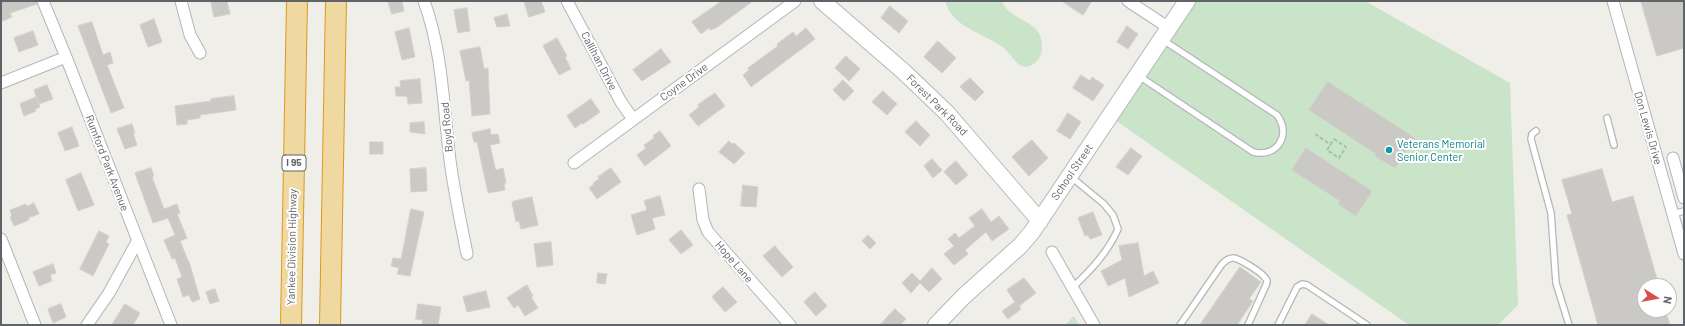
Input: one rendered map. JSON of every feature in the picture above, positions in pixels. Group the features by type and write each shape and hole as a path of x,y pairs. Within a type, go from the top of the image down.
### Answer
{"highway":[{"name":"Yankee Division Highway","path":"291,325 297,1"},
{"path":"330,325 336,1"}],"street":[{"name":"Rumford Park Avenue","path":"43,1 171,325"},
{"path":"181,1 190,35 200,53"},
{"name":"Boyd Road","path":"424,1 436,38 452,175 467,254"},
{"name":"Callihan Drive","path":"568,1 619,98 633,119"},
{"name":"Coyne Drive","path":"574,163 795,1"},
{"name":"Forest Park Road","path":"822,1 902,71 947,113 973,141 1040,221"},
{"path":"1128,1 1165,33"},
{"name":"School Street","path":"936,325 964,296 1020,246 1040,221 1186,1"},
{"name":"Don Lewis Drive","path":"1613,1 1684,254"},
{"path":"1,83 66,57"},
{"name":"Don Lewis Drive","path":"1673,158 1684,198"},
{"name":"Hope Lane","path":"699,189 703,220 708,232 790,325"},
{"path":"1,239 35,325"},
{"path":"87,325 109,293 138,242"},
{"path":"1052,252 1094,325"}],"lane":[{"path":"1137,75 1253,152 1262,153 1270,151 1280,143 1283,135 1283,127 1277,116 1165,33"},
{"path":"1607,118 1614,145"},
{"path":"1536,131 1532,134 1531,139 1551,213 1556,283 1569,325"},
{"path":"1070,175 1104,204 1113,215 1118,229 1113,241 1094,267 1073,287"},
{"path":"1673,214 1684,211"},
{"path":"1180,325 1222,264 1228,259 1234,258 1264,276 1267,280 1248,325"},
{"path":"1278,325 1297,287 1302,284 1307,285 1367,325"}],"path":[{"path":"1314,134 1331,145"},
{"path":"1334,139 1346,147 1339,158 1327,150 1331,145 1334,139"}],"green space":[{"path":"945,1 1001,1 1008,10 1032,26 1040,35 1042,50 1039,59 1034,64 1027,67 1019,64 1001,46 960,23 950,12"},
{"path":"1197,1 1365,1 1510,83 1518,305 1498,325 1409,325 1115,120"},
{"path":"1074,316 1079,325 1065,325"}],"building":[{"path":"1,1 36,1 37,4 10,13 12,17 3,21 1,16"},
{"path":"211,1 227,1 230,14 214,17"},
{"path":"388,1 402,1 404,11 392,14"},
{"path":"524,1 541,1 545,12 529,17"},
{"path":"722,1 753,1 716,28 710,30 709,28 701,34 692,22"},
{"path":"1062,1 1092,1 1083,15"},
{"path":"1641,1 1684,1 1684,48 1657,56"},
{"path":"890,6 908,21 899,33 881,18"},
{"path":"467,8 470,31 458,33 454,10"},
{"path":"507,14 510,26 497,27 494,18"},
{"path":"154,19 162,42 148,47 140,25"},
{"path":"92,22 103,55 110,52 113,63 107,65 124,108 111,113 78,26"},
{"path":"1127,26 1138,34 1128,49 1117,42"},
{"path":"409,28 415,57 402,60 395,32"},
{"path":"806,28 815,39 751,87 743,75 749,70 748,68 778,46 777,44 793,32 796,36"},
{"path":"33,31 38,45 19,52 14,38"},
{"path":"557,38 567,56 565,57 571,69 559,75 543,46"},
{"path":"938,41 956,58 942,73 924,57"},
{"path":"480,47 484,69 488,68 490,114 472,116 469,80 466,81 460,51"},
{"path":"661,49 671,62 642,81 633,70"},
{"path":"846,56 860,69 849,81 835,68"},
{"path":"1081,75 1090,81 1092,77 1104,85 1093,101 1073,88"},
{"path":"970,78 984,92 975,101 960,87"},
{"path":"420,79 422,103 408,104 407,96 396,96 395,87 401,87 400,81"},
{"path":"843,80 854,91 844,101 833,90"},
{"path":"1328,82 1415,138 1395,168 1375,156 1376,154 1309,110"},
{"path":"47,85 53,99 39,104 34,90"},
{"path":"883,91 897,104 887,115 872,102"},
{"path":"715,93 725,106 698,126 689,115 699,107 698,105"},
{"path":"234,96 236,110 200,115 200,118 187,120 187,124 177,125 175,106"},
{"path":"36,97 40,107 35,109 36,111 24,116 20,104"},
{"path":"591,99 600,112 575,128 567,116"},
{"path":"1068,113 1081,122 1070,139 1057,131"},
{"path":"916,121 930,135 920,146 905,132"},
{"path":"424,122 425,134 410,132 410,123"},
{"path":"132,124 137,145 125,149 117,129"},
{"path":"72,127 79,146 65,151 58,133"},
{"path":"490,129 491,135 498,134 500,143 490,145 495,168 496,170 503,168 506,183 504,183 505,190 488,193 477,142 474,142 472,133"},
{"path":"660,131 671,146 645,166 637,155 646,148 644,145 654,138 653,136"},
{"path":"1032,140 1048,158 1029,176 1012,157"},
{"path":"729,141 732,144 734,143 745,153 734,164 719,152"},
{"path":"370,142 383,142 383,154 370,154"},
{"path":"1131,148 1142,156 1128,175 1116,167"},
{"path":"1306,148 1372,191 1356,216 1338,204 1340,201 1292,170"},
{"path":"932,159 942,170 933,178 924,166"},
{"path":"956,161 968,175 956,185 944,172"},
{"path":"151,168 154,176 152,177 164,209 177,204 180,213 177,214 187,238 180,241 190,265 200,299 192,302 189,295 183,297 177,279 182,277 175,258 172,259 164,240 175,235 168,218 153,223 135,173"},
{"path":"426,168 427,191 411,192 410,169"},
{"path":"611,168 621,182 597,199 589,188 599,179 598,177"},
{"path":"1602,169 1612,202 1633,196 1657,278 1637,278 1637,318 1668,318 1670,325 1598,325 1567,215 1572,214 1562,180"},
{"path":"81,173 94,205 78,211 66,180"},
{"path":"743,185 758,187 756,207 741,206"},
{"path":"660,196 665,215 652,218 655,229 637,235 631,215 647,210 644,201"},
{"path":"532,197 538,225 521,229 519,221 516,222 512,202"},
{"path":"34,203 39,214 14,226 10,217 12,216 10,210 26,204 27,206"},
{"path":"411,209 424,212 410,276 397,274 399,268 391,266 393,258 401,259"},
{"path":"982,209 991,222 999,216 1009,229 992,241 986,232 965,250 968,254 954,265 944,254 954,246 948,239 955,233 959,238 975,226 969,218"},
{"path":"1093,212 1102,235 1090,239 1088,235 1085,236 1078,218"},
{"path":"681,230 693,245 681,254 669,240"},
{"path":"99,231 109,236 106,242 109,244 93,276 80,269"},
{"path":"868,235 876,243 870,249 862,241"},
{"path":"551,242 553,265 537,267 534,244"},
{"path":"1138,243 1144,276 1153,271 1159,283 1129,297 1125,278 1108,286 1101,271 1122,260 1119,246"},
{"path":"775,246 793,267 782,277 763,256"},
{"path":"53,264 56,273 50,275 52,281 39,286 33,272"},
{"path":"1240,267 1261,282 1249,299 1253,301 1237,325 1200,325"},
{"path":"932,268 942,279 929,292 920,283 911,293 902,283 912,273 920,281"},
{"path":"598,273 607,274 605,284 597,283"},
{"path":"1024,278 1036,293 1019,306 1021,309 1008,319 1002,311 1015,302 1007,290"},
{"path":"527,285 533,296 531,297 538,308 525,316 518,305 514,308 507,298"},
{"path":"723,287 737,302 725,312 712,297"},
{"path":"215,289 219,301 210,304 206,292"},
{"path":"486,291 490,307 467,312 463,297"},
{"path":"815,292 827,306 816,316 804,302"},
{"path":"61,304 66,317 53,323 48,309"},
{"path":"125,304 140,313 133,325 112,325"},
{"path":"418,304 441,307 438,325 422,325 423,320 416,319"},
{"path":"895,309 906,319 900,325 880,325"},
{"path":"1312,314 1329,325 1305,325"}],"place":[{"name":"Veterans Memorial Senior Center","path":"1389,150"}]}
